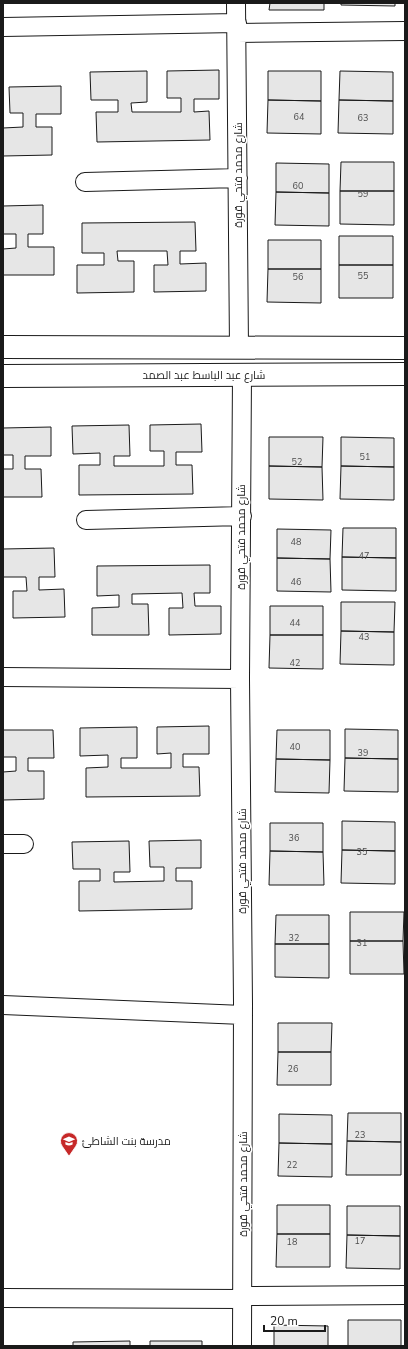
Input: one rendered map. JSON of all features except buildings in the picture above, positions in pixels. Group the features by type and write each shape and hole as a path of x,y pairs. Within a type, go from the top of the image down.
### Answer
{"street":[{"name":"شارع محمد فتحي قورة","path":"236,3 239,348"},
{"path":"3,27 405,30"},
{"path":"86,182 238,178"},
{"path":"3,347 405,348"},
{"name":"شارع عبد الباسط عبد الصمد","path":"3,376 405,374"},
{"name":"شارع محمد فتحي قورة","path":"242,375 240,679 243,1015 242,1346"},
{"path":"86,520 242,516"},
{"path":"3,677 240,679"},
{"path":"3,844 24,844"},
{"path":"3,1005 243,1015"},
{"path":"3,1298 65,1300 405,1295"}],"place":[{"name":"مدرسة بنت الشاطئ","path":"69,1156"}]}
